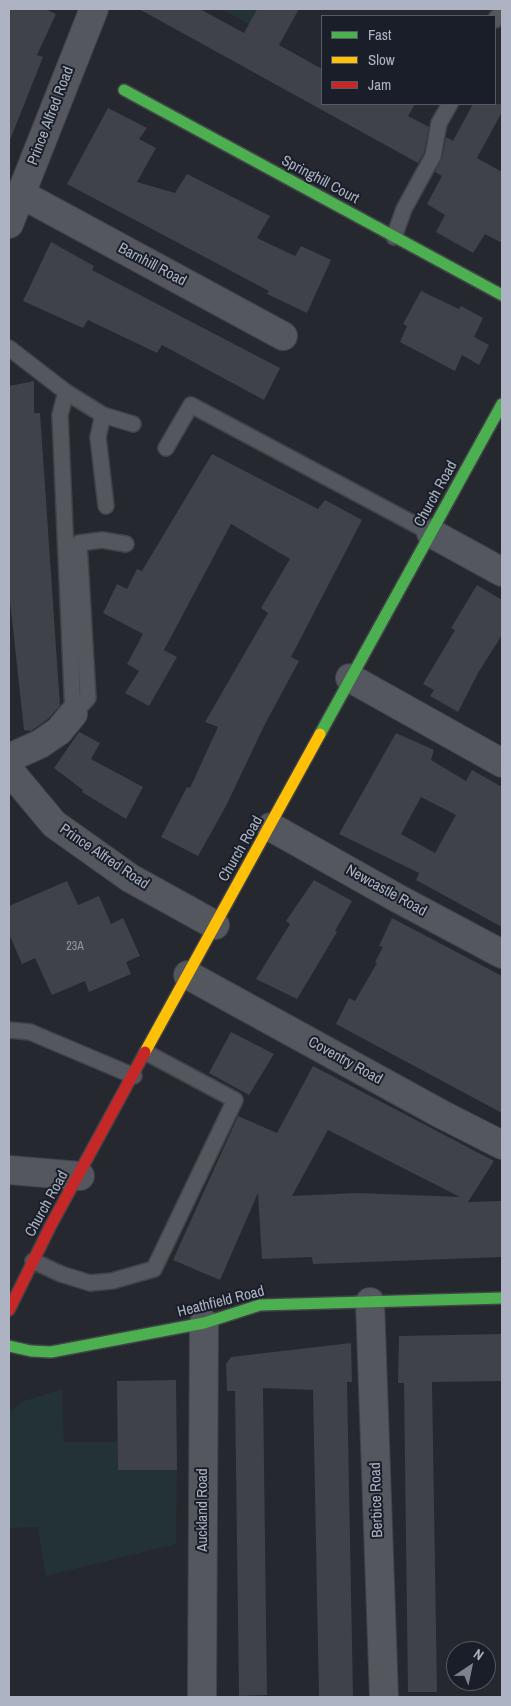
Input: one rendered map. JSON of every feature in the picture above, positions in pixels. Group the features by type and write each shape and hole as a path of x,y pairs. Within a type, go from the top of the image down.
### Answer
{"street":[{"name":"Prince Alfred Road","path":"9,224 88,14"},
{"name":"Springhill Court","path":"124,90 502,295"},
{"name":"Barnhill Road","path":"21,194 283,336"},
{"name":"Church Road","path":"9,1310 215,924 272,827 350,678 502,404"},
{"path":"431,533 502,572"},
{"path":"350,678 502,763"},
{"path":"9,758 40,744 59,731 73,714"},
{"name":"Prince Alfred Road","path":"9,770 54,824 130,878 215,924"},
{"name":"Newcastle Road","path":"272,827 397,898 502,954"},
{"name":"Coventry Road","path":"188,975 441,1114 502,1145"},
{"path":"9,1170 80,1176"},
{"name":"Heathfield Road","path":"9,1346 31,1351 52,1352 204,1323 260,1305 502,1298"},
{"name":"Berbice Road","path":"370,1302 384,1697"},
{"name":"Auckland Road","path":"202,1697 204,1323"}],"lane":[{"path":"394,237 404,208 433,156 439,123 449,105"},
{"path":"9,348 66,392 102,415 133,424"},
{"path":"66,392 60,415 73,714"},
{"path":"166,448 190,405 431,533"},
{"path":"102,415 98,437 106,506"},
{"path":"73,714 88,698 79,542 102,540 126,544"},
{"path":"9,1030 30,1032 134,1076"},
{"path":"34,1261 61,1274 90,1283 112,1281 154,1269 235,1100 147,1053"}],"shaded area":[{"path":"220,9 257,9 249,24"},
{"path":"62,1389 64,1442 118,1442 118,1470 177,1470 176,1544 46,1576 38,1527 9,1528 9,1413 21,1402"}],"building":[{"path":"9,9 45,9 56,14 37,55 43,57 10,140"},
{"path":"139,9 200,9 244,33 257,9 299,9 279,45 321,68 321,105 414,105 408,116 429,127 424,153 418,163"},
{"path":"502,104 502,112 477,158 502,172 502,243 485,234 473,253 436,232 445,215 427,204 442,176 435,172 442,158 446,137 453,141 472,105"},
{"path":"108,108 147,128 139,139 156,148 137,182 175,193 187,174 270,216 257,238 295,256 301,246 331,260 307,313 267,294 269,291 67,184"},
{"path":"51,242 94,266 92,270 280,368 264,400 162,345 157,353 88,320 83,328 23,301"},
{"path":"421,291 459,309 461,306 483,318 474,337 489,345 479,365 462,355 455,371 400,342 407,326 403,324"},
{"path":"34,381 34,413 40,413 60,706 48,719 31,731 24,730 9,592 9,386"},
{"path":"212,454 318,509 325,500 362,520 291,657 299,661 265,724 226,806 198,856 161,837 187,787 190,788 218,727 205,722 268,613 261,608 290,559 231,524 164,650 177,657 149,706 125,693 139,671 127,664 143,634 103,613 117,584 127,589 137,569 142,571"},
{"path":"477,585 502,600 502,635 478,673 458,712 430,696 434,690 423,684 455,630 451,628"},
{"path":"79,732 100,743 91,759 143,787 126,819 82,792 83,790 54,768"},
{"path":"396,733 434,750 431,760 466,781 472,770 502,787 502,927 416,880 419,873 339,834","holes":["421,797 456,815 435,853 401,834"]},
{"path":"314,880 352,901 335,931 337,932 297,999 256,979 290,924 286,921"},
{"path":"67,881 78,905 99,896 111,924 123,918 140,956 126,962 131,974 89,992 85,981 52,995 35,958 22,964 9,934 9,906"},
{"path":"392,918 502,976 502,1113 336,1024 349,998 355,1001 377,963 375,962 383,947 379,946"},
{"path":"231,1032 274,1054 249,1095 209,1073"},
{"path":"313,1066 494,1161 468,1202 502,1201 502,1257 313,1264 312,1257 262,1259 258,1193 220,1280 173,1260 238,1116 277,1133","holes":["328,1130 460,1197 357,1193 292,1196"]},
{"path":"502,1334 502,1381 432,1382 437,1692 408,1692 404,1383 398,1383 399,1336"},
{"path":"351,1343 352,1382 347,1382 353,1697 319,1697 313,1390 263,1388 267,1695 239,1696 235,1391 227,1391 226,1364 231,1357"},
{"path":"176,1380 177,1470 118,1470 117,1381"}],"traffic: fast":[{"path":"124,90 502,295"},
{"path":"320,734 502,404"},
{"path":"9,1346 31,1351 51,1352 204,1323 260,1305 502,1298"}],"traffic: slow":[{"path":"145,1052 320,734"}],"traffic: jam":[{"path":"9,1310 51,1225 145,1052"}]}
